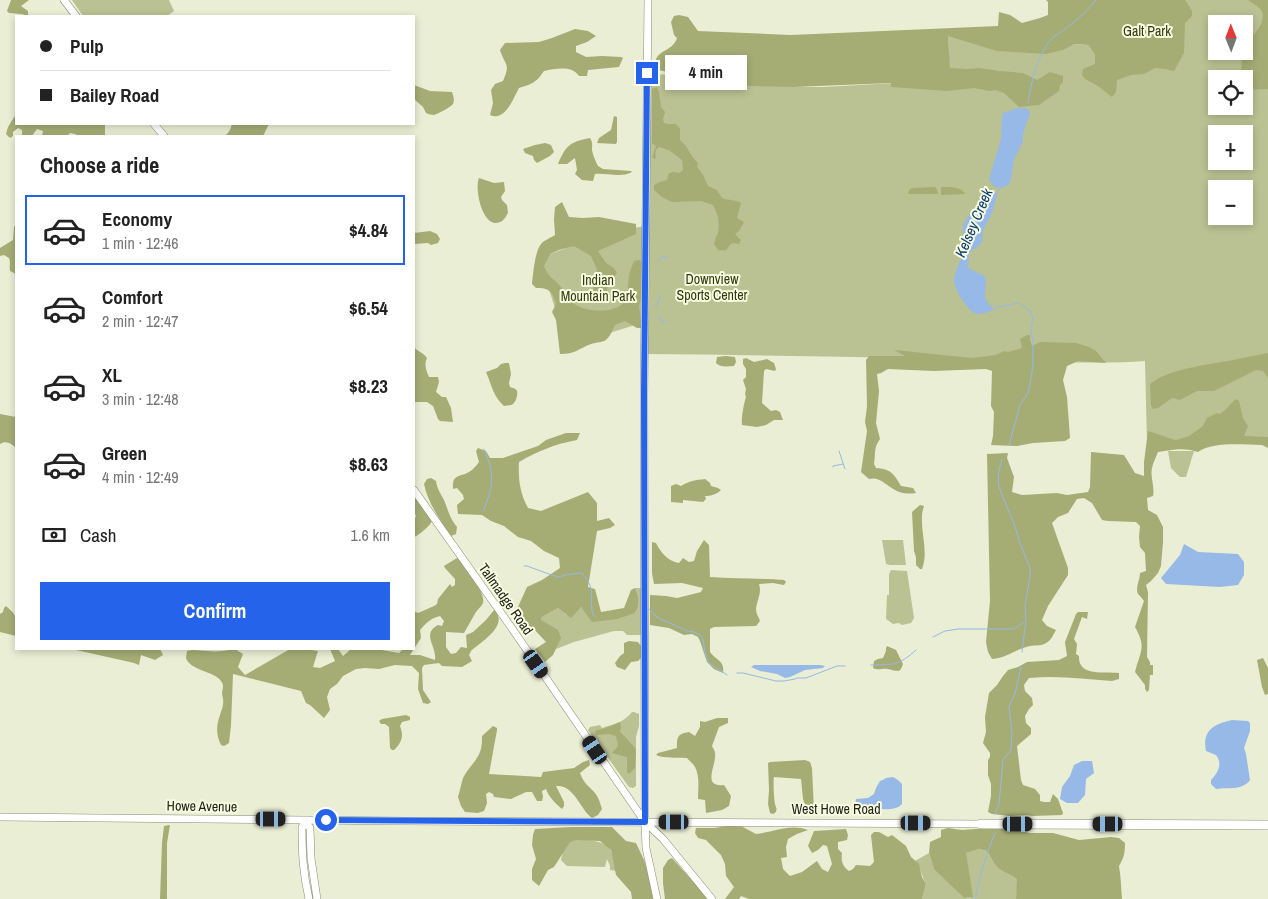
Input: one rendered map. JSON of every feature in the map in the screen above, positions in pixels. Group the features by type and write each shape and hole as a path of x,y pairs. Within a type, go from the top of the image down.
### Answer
{"main road":[{"name":"West Howe Road","path":"981,824 1268,825"}],"street":[{"path":"64,0 75,15"},
{"path":"648,0 644,610 645,822 646,848 657,899"},
{"path":"155,125 163,135"},
{"name":"Tallmadge Road","path":"415,491 645,822 663,839 712,899"},
{"name":"Howe Avenue","path":"0,817 306,822 645,822"},
{"path":"309,899 302,852 302,827 306,822 310,828 311,858 317,899"},
{"name":"West Howe Road","path":"645,822 981,824"}],"green space":[{"path":"11,0 29,0 21,6 28,11 28,15 9,13 7,11"},
{"path":"72,0 169,0 174,11 168,15 82,15"},
{"name":"Galt Park","path":"1046,0 1185,0 1192,11 1192,16 1185,23 1184,53 1174,71 1155,68 1144,74 1131,75 1117,80 1116,92 1112,97 1082,75 1083,69 1095,64 1095,55 1088,45 1074,44 1063,50 1046,54 997,51 948,36 950,68 979,68 1023,73 1037,80 1050,72 1063,76 1063,82 1060,85 1059,91 1039,105 1019,107 1004,93 995,90 974,88 947,91 891,87 891,83 794,87 714,85 688,75 657,70 656,58 671,47 677,38 674,35 671,22 674,16 679,15 688,17 698,31 791,35 998,26 999,12 1010,15 1022,23 1048,15 1048,2"},
{"path":"1126,0 1268,0 1268,444 1147,444 1145,361 1083,362 645,354 645,322 567,346 539,258 606,235 646,226 647,73 794,87 950,80 948,36 1088,45 1095,55"},
{"path":"1248,0 1268,0 1268,89 1253,90 1253,70 1241,70 1242,60 1253,60 1253,36 1263,19 1263,14 1257,6"},
{"path":"575,29 588,31 596,36 576,46 576,52 586,57 621,57 623,58 619,67 588,70 587,76 579,76 568,69 544,71 539,78 519,88 504,112 500,115 490,115 493,103 491,90 495,84 503,81 507,71 500,50 505,43 539,42"},
{"path":"415,85 430,91 452,92 454,99 450,107 434,115 426,113 423,107 415,100"},
{"path":"657,87 661,107 665,112 664,123 676,124 680,129 680,140 698,163 697,167 708,186 717,190 722,198 741,203 737,218 744,222 735,234 741,240 739,244 732,243 726,250 718,250 714,244 719,222 713,205 701,201 672,202 654,190 654,185 667,180 669,173 679,173 683,170 682,160 669,150 659,147 656,152 656,158 652,157 656,146 652,143 652,89"},
{"path":"15,116 15,125 105,125 105,135 77,135 70,133 68,135 42,135 43,131 37,129 33,135 22,135 22,130 18,128 10,138 6,134"},
{"path":"614,116 617,117 616,144 597,143 599,138 611,130"},
{"path":"232,125 268,125 264,135 225,135 230,130"},
{"path":"590,138 593,154 598,166 603,169 632,172 619,175 595,174 593,181 582,180 575,174 577,170 575,158 567,164 558,164 566,148 573,143"},
{"path":"545,143 551,145 554,152 537,163 533,156 525,153 523,149 535,145"},
{"path":"479,178 494,183 504,182 505,191 501,197 507,205 508,213 501,221 494,223 489,220 481,207 478,191"},
{"path":"935,187 938,194 908,193 913,188"},
{"path":"941,187 957,188 965,193 941,195"},
{"name":"Indian Mountain Park","path":"562,202 569,217 599,217 636,224 636,234 598,251 606,263 614,268 617,273 608,286 607,298 596,303 591,301 597,269 591,256 574,246 550,254 544,266 567,297 574,303 587,309 601,311 620,306 626,297 629,276 634,261 640,260 644,265 639,306 641,328 637,328 625,321 615,325 610,336 605,340 565,354 560,354 556,320 552,312 556,304 553,296 547,289 536,288 532,284 537,252 542,243 555,235 555,207"},
{"path":"15,226 15,274 10,271 9,258 4,255 0,256 0,248 13,240"},
{"path":"430,231 437,234 440,239 438,243 431,245 428,243 415,244 415,233"},
{"path":"1030,335 1032,346 1040,342 1076,343 1089,347 1096,351 1106,363 1078,361 1067,366 1063,380 1067,397 1070,438 1065,441 1017,446 991,445 994,412 991,406 992,371 986,369 934,371 888,369 877,374 879,391 876,423 880,439 876,448 874,464 876,468 892,473 901,486 913,488 916,493 900,492 879,480 869,479 861,472 867,431 865,422 867,406 866,360 869,356 905,356 894,350 972,358 996,355 1004,351 1008,352 1022,348 1020,339"},
{"path":"415,348 427,358 426,368 429,377 438,377 439,382 436,392 442,397 446,397 451,408 453,422 440,421 433,406 427,402 415,402"},
{"path":"1268,353 1268,378 1263,371 1256,370 1214,391 1197,391 1180,400 1172,398 1158,408 1153,409 1151,405 1150,384 1168,374"},
{"path":"717,357 735,357 736,362 734,366 722,366 716,363"},
{"path":"746,358 754,362 767,359 774,363 775,371 766,369 764,371 762,403 771,411 776,410 780,412 783,420 774,420 766,425 757,427 742,425 746,397 743,380 746,377 746,369 743,359"},
{"path":"509,363 511,374 510,387 516,389 517,394 513,404 504,406 495,395 486,372"},
{"path":"1236,399 1239,401 1243,418 1248,426 1244,436 1268,437 1268,448 1262,445 1229,444 1212,446 1198,452 1183,449 1158,452 1152,466 1153,496 1147,498 1148,510 1157,515 1163,527 1163,542 1161,566 1158,573 1146,585 1148,592 1147,657 1150,665 1153,665 1153,675 1150,675 1149,690 1147,692 1145,685 1135,672 1142,645 1135,627 1144,601 1137,592 1137,587 1140,573 1146,571 1145,553 1140,547 1140,526 1136,522 1102,520 1092,503 1084,498 1077,499 1068,513 1058,517 1052,523 1068,568 1068,575 1048,606 1042,620 1047,626 1056,630 1053,636 1044,644 1025,647 1003,657 992,659 986,642 990,601 987,454 1008,453 1007,458 1014,477 1012,492 1022,495 1057,493 1067,495 1088,492 1090,487 1091,452 1124,455 1135,473 1144,476 1148,431 1176,440 1189,436 1203,426 1207,418 1217,413 1220,414"},
{"path":"0,414 15,417 15,447 7,442 0,444"},
{"path":"566,433 580,433 577,440 547,448 519,462 520,486 525,502 528,508 541,511 588,492 597,503 597,521 609,518 615,525 597,531 588,587 595,589 601,612 624,608 631,590 635,588 639,603 635,613 617,619 592,622 581,607 571,618 558,608 542,617 541,620 558,630 561,638 553,655 545,662 535,649 546,642 533,628 527,631 523,629 517,609 527,587 560,568 559,558 544,551 531,541 518,537 504,526 482,515 458,514 457,505 464,499 457,488 453,489 453,481 456,477 471,471 479,462 476,451 478,448 486,451 490,458 503,458 538,446 546,440"},
{"path":"1168,451 1194,451 1186,477 1180,477 1171,468"},
{"path":"431,478 436,481 451,518 457,527 456,534 451,536 428,498 424,484 427,479"},
{"path":"705,479 711,486 721,490 718,493 705,496 706,499 703,502 683,500 683,503 671,502 671,486 676,484 681,486"},
{"path":"415,497 432,521 415,536 415,518"},
{"path":"920,505 924,506 922,521 925,553 922,569 916,565 912,512"},
{"path":"704,540 709,545 710,577 775,579 786,582 784,585 773,583 759,584 760,593 756,612 760,621 756,626 714,627 710,629 710,652 722,663 723,673 714,669 707,662 698,637 692,634 684,635 669,628 650,625 650,595 677,598 701,592 703,588 682,583 654,584 652,542 656,543 668,558 679,563 683,558 689,562 694,561 697,551"},
{"path":"882,540 903,540 906,565 886,564"},
{"path":"457,558 475,582 483,598 482,604 464,633 446,632 446,647 451,654 456,653 461,647 467,648 466,635 473,632 494,610 499,621 492,633 471,651 469,655 472,661 462,667 442,666 439,663 424,665 422,668 423,690 431,702 428,704 423,703 418,689 419,673 412,666 395,665 379,669 356,669 343,676 330,689 327,697 330,710 324,718 306,703 301,691 233,674 229,743 224,746 221,745 217,730 223,706 223,684 214,675 188,662 186,658 187,651 237,650 243,654 238,667 245,675 288,650 318,651 313,667 320,668 335,661 330,650 339,650 343,656 350,650 382,650 399,653 402,650 413,650 410,655 420,655 435,660 430,636 433,629 438,625 442,626 444,621 440,616 427,623 420,630 421,638 415,647 415,612 418,613 437,604 438,599 450,584 452,587 455,585 455,579 444,566"},
{"path":"891,570 907,571 914,618 911,623 893,624 886,619 889,574"},
{"path":"635,588 642,588 641,635 627,635 623,631 614,631 556,649 541,620 542,617 558,608 566,615 581,607 586,613 635,613 639,600"},
{"path":"6,606 15,616 15,636 0,632 0,614"},
{"path":"1078,612 1088,612 1087,619 1082,617 1074,639 1077,644 1076,654 1079,656 1080,663 1087,670 1093,672 1119,673 1119,679 1112,681 1060,677 1029,678 1024,685 1025,691 1032,698 1033,705 1025,716 1026,723 1031,728 1031,734 1017,746 1023,785 1035,789 1040,795 1040,801 1050,802 1053,794 1058,799 1063,813 1062,815 1032,816 992,814 988,812 991,796 991,784 988,775 990,753 983,743 986,732 985,717 989,693 1008,670 1027,662 1059,660 1067,656 1065,642"},
{"path":"629,641 638,642 641,646 641,658 638,661 631,662 625,670 617,667 615,663 624,653 624,643"},
{"path":"887,646 896,650 903,664 899,671 873,668 874,661 883,658"},
{"path":"76,650 160,650 163,655 155,660 141,655 139,665"},
{"path":"1263,658 1268,668 1268,694 1265,695 1257,660"},
{"path":"632,712 639,714 639,726 636,737 636,786 633,788 629,787 588,730 590,727 600,725 602,728 618,723"},
{"path":"406,715 410,717 410,720 402,722 400,726 402,739 397,747 392,750 390,748 389,727 381,724 379,721"},
{"path":"717,718 728,718 728,723 719,727 712,746 715,758 712,779 713,783 717,785 724,785 731,796 729,806 722,810 706,813 705,800 698,799 697,771 693,764 687,758 656,755 677,748 678,739 682,734 689,732 695,736 700,727 700,721 705,722"},
{"path":"620,722 620,732 635,748 636,752 635,768 629,774 627,772 627,757 612,753 618,746 616,736 609,734 596,735 595,731"},
{"path":"493,726 497,730 489,774 541,777 543,772 574,768 589,760 590,765 580,773 598,799 602,809 598,815 592,818 572,793 562,786 556,786 564,802 562,809 552,800 546,789 542,791 542,801 537,801 532,792 526,792 511,799 494,797 489,792 486,794 487,803 484,811 478,813 465,812 458,797 463,778 480,752 482,736"},
{"path":"805,760 810,762 812,768 814,811 811,814 808,813 803,799 801,779 774,777 774,798 777,808 776,812 770,813 768,804 768,763"},
{"path":"170,825 167,843 167,899 160,899 164,826"},
{"path":"732,825 741,826 756,834 796,827 808,830 788,839 786,847 787,857 781,858 783,869 790,876 802,872 817,861 822,869 828,872 832,864 827,846 823,845 812,853 808,846 814,831 846,829 847,840 838,842 838,849 842,853 843,865 849,871 856,865 870,866 874,862 871,835 874,832 879,832 888,837 892,835 906,846 911,857 919,864 926,884 922,899 749,899 741,896 739,899 725,899 734,887 726,876 725,864 721,855 706,840 698,838 695,833 696,828 715,828"},
{"path":"612,827 626,841 636,843 645,862 653,899 632,899 631,892 616,875 611,850 600,841 576,840 570,842 554,867 548,870 539,886 532,880 532,869 536,859 532,845 535,829"},
{"path":"948,828 962,830 988,828 1030,833 1053,833 1079,840 1119,838 1125,843 1124,855 1119,866 1122,899 1016,899 1017,879 999,869 987,851 979,849 966,853 973,897 964,898 934,869 929,853 930,842 941,837 941,830"},
{"path":"566,839 591,840 604,844 611,851 616,871 610,870 607,859 605,867 567,866 561,860"},
{"path":"979,849 987,851 999,869 1018,879 1016,899 922,899 926,884 915,861 929,853 934,868 964,898 972,897 965,853"},
{"path":"672,858 709,899 665,899 663,868 668,860"}],"water":[{"path":"1018,108 1025,108 1030,113 1023,134 1023,142 1014,159 1011,180 1007,186 996,187 989,179 1001,139 1003,113"},
{"path":"993,191 997,196 992,213 983,230 982,241 969,254 968,268 984,276 986,279 985,299 994,310 979,314 971,310 963,301 956,289 954,280 957,268 966,250 963,246 963,225 971,212 985,208"},
{"path":"1184,544 1198,552 1238,554 1244,562 1244,575 1238,585 1220,587 1166,584 1161,578 1180,555"},
{"path":"754,665 825,666 823,668 805,670 785,678 751,667"},
{"path":"1232,720 1248,721 1250,723 1250,731 1244,748 1250,780 1243,786 1216,789 1211,784 1211,780 1218,771 1219,762 1216,755 1206,751 1206,738 1215,726"},
{"path":"1082,761 1092,761 1094,773 1086,779 1085,795 1078,803 1067,803 1060,799 1062,787 1070,776 1074,765"},
{"path":"893,777 902,784 902,804 898,807 880,809 855,805 856,799 868,798 874,794 880,781"}],"waterway":[{"name":"Kelsey Creek","path":"1028,103 1031,86 1044,49 1055,36 1077,20 1096,0"},
{"name":"Kelsey Creek","path":"996,196 1000,188"},
{"path":"658,262 662,257 668,257"},
{"path":"657,305 660,295"},
{"name":"Kelsey Creek","path":"994,308 1018,303 1031,312 1033,319 1031,329 1033,365 1030,384 1028,393 1020,405 1009,445"},
{"path":"660,316 662,322 664,322"},
{"path":"483,511 492,480 490,466 484,449"},
{"path":"839,451 845,469"},
{"name":"Kelsey Creek","path":"1002,460 998,480 999,487 1030,568 1022,652"},
{"path":"833,467 843,464"},
{"path":"524,566 558,577 582,573 590,585 593,615 596,617"},
{"path":"649,609 658,618 700,635 709,663 727,675"},
{"path":"933,637 945,631 958,629 1014,629 1024,622"},
{"path":"871,665 895,663 905,659 916,650"},
{"path":"737,673 784,681 806,678 837,666 845,666"},
{"name":"Kelsey Creek","path":"995,814 999,804 1003,760 1011,750 1012,734 1009,707 1015,694 1021,667"},
{"name":"Kelsey Creek","path":"975,899 995,833"}],"route":[{"path":"326,820 645,822 644,394 647,73"}],"park label":[{"name":"Downview Sports Center","path":"712,288"}]}
